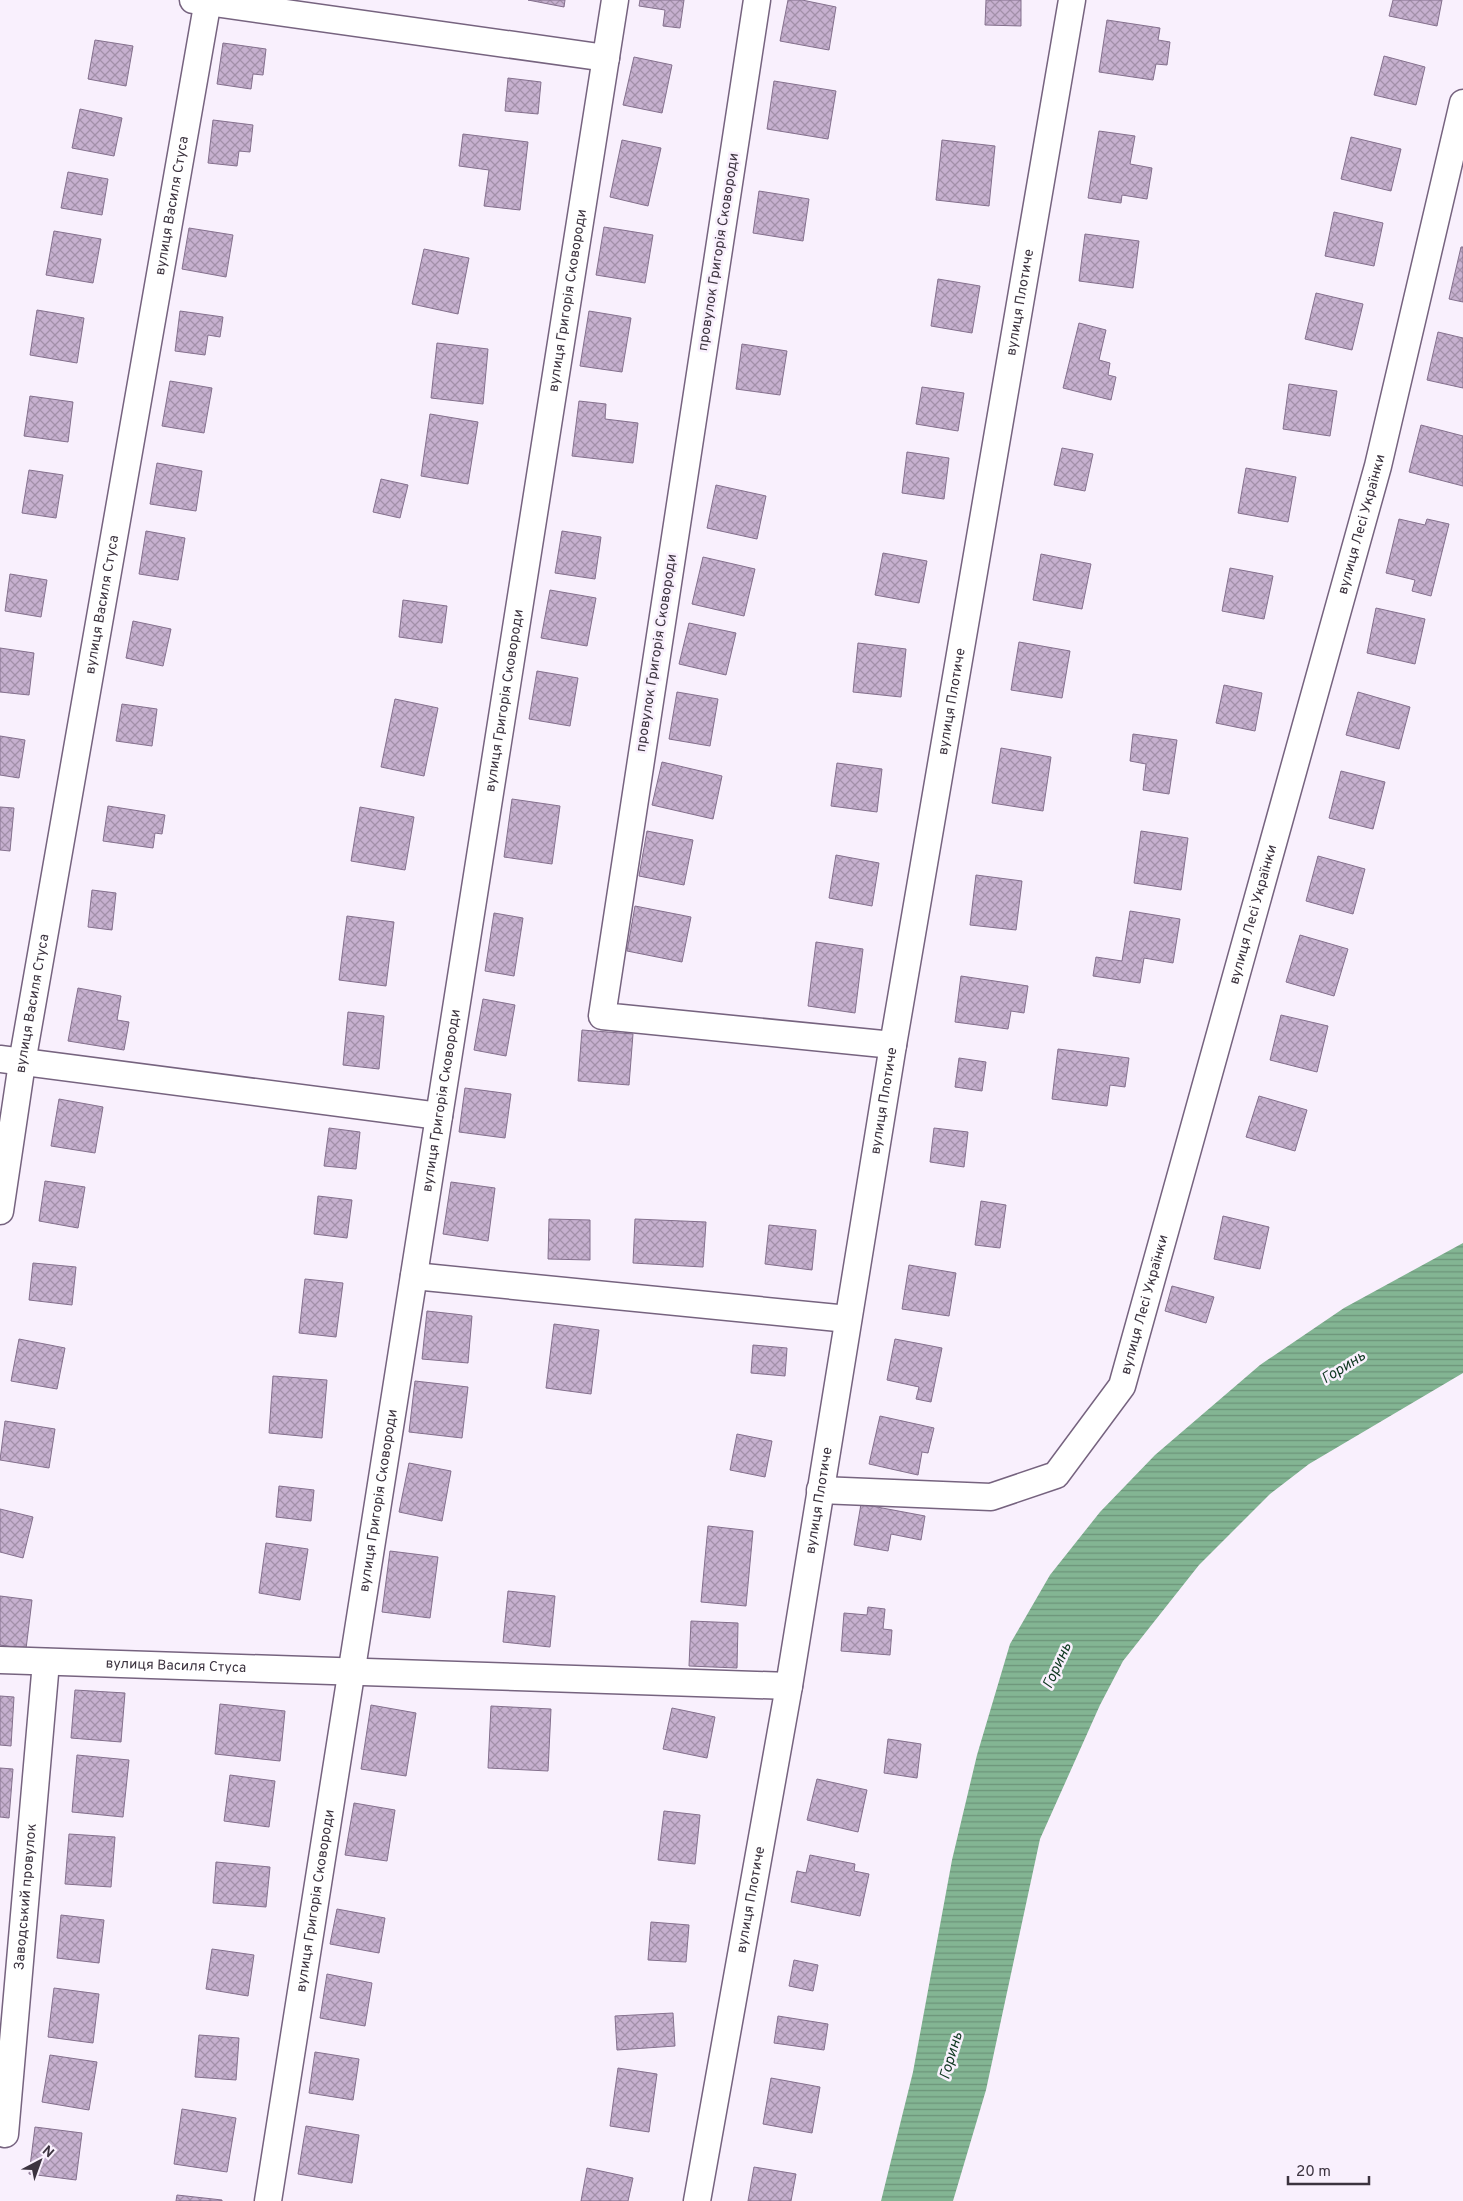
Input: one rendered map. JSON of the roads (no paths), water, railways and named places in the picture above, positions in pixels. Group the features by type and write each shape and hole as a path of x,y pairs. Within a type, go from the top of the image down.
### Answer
{"street":[{"name":"вулиця Григорія Сковороди","path":"268,2201 615,0"},
{"name":"провулок Григорія Сковороди","path":"757,0 602,1016 893,1045"},
{"name":"вулиця Плотиче","path":"697,2201 789,1686 893,1045 1072,0"},
{"path":"203,1 606,58"},
{"name":"вулиця Василя Стуса","path":"0,1211 11,1061 203,1"},
{"name":"вулиця Лесі Українки","path":"820,1490 991,1497 1056,1475 1122,1386 1378,466 1463,103"},
{"path":"11,1061 439,1116"},
{"path":"414,1276 848,1319"},
{"name":"вулиця Василя Стуса","path":"0,1660 789,1686"},
{"name":"Заводський провулок","path":"5,2134 46,1662"}],"water":[{"name":"Горинь","path":"1463,1243 1463,1373 1309,1464 1270,1494 1199,1565 1123,1661 1100,1705 1040,1839 986,2090 953,2201 881,2201 913,2072 952,1860 977,1755 1010,1644 1050,1575 1100,1512 1155,1455 1260,1365 1344,1308"}]}
